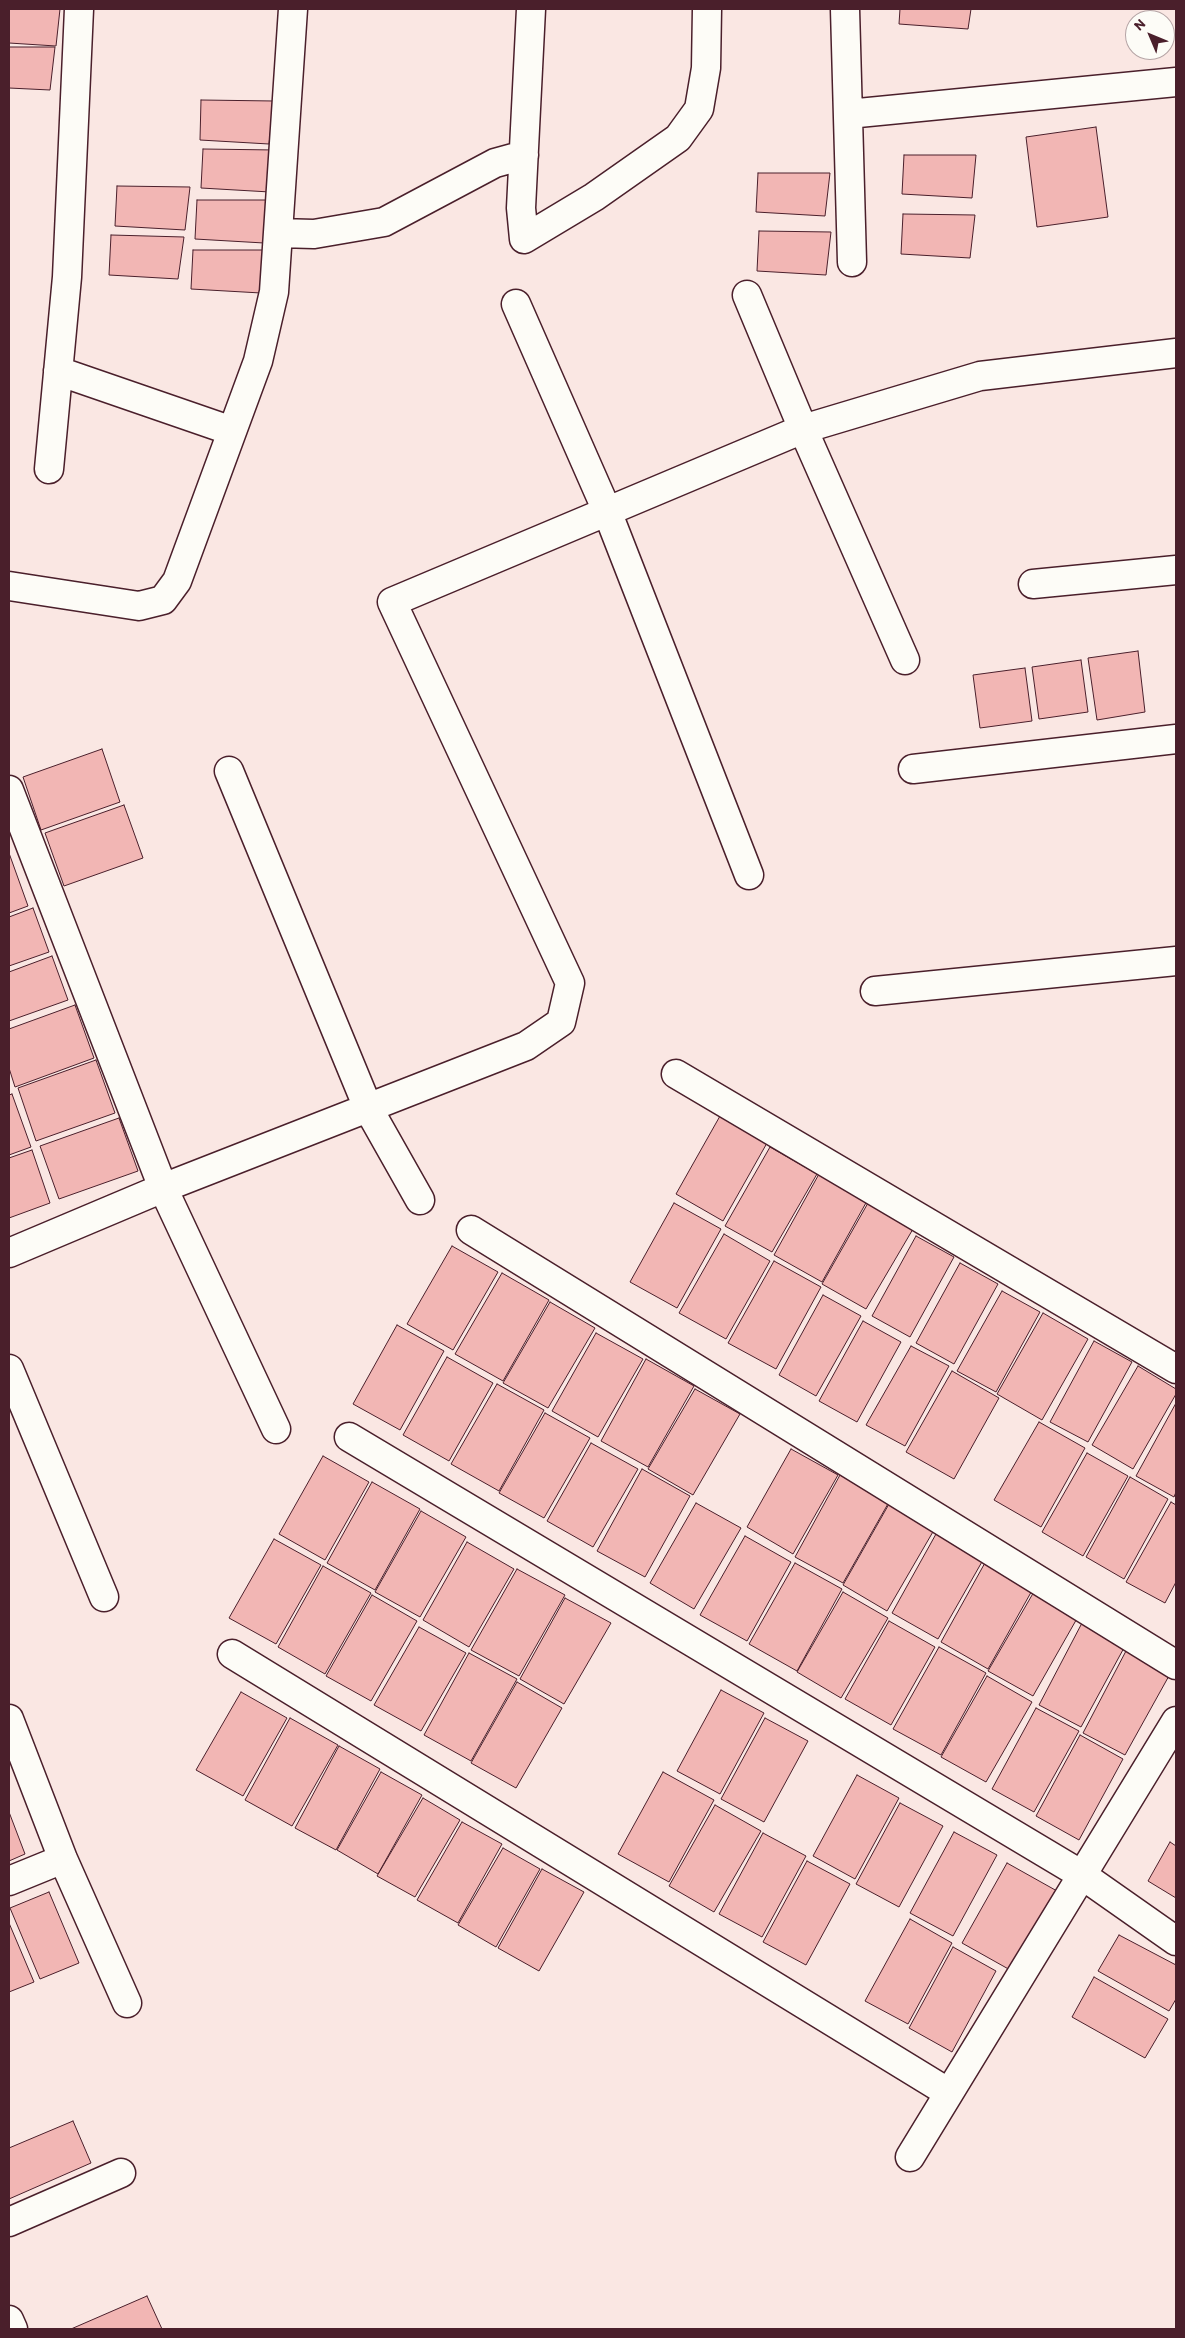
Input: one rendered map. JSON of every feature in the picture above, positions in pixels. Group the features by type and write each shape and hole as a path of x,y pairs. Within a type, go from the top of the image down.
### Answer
{"street":[{"path":"49,469 67,277 79,9"},
{"path":"9,586 139,606 163,600 178,581 258,361 274,292 293,9"},
{"path":"531,9 521,208 524,239 594,197 678,138 699,109 706,68 707,9"},
{"path":"844,9 852,262"},
{"path":"848,114 1176,82"},
{"path":"278,233 314,234 384,222 495,163 524,155"},
{"path":"746,295 905,660"},
{"path":"516,304 607,511 749,875"},
{"path":"9,1253 163,1188 526,1046 561,1022 570,983 392,602 803,429 980,376 1176,353"},
{"path":"58,371 232,431"},
{"path":"1033,584 1176,570"},
{"path":"913,769 1176,739"},
{"path":"230,771 368,1108 420,1200"},
{"path":"9,790 163,1188 276,1429"},
{"path":"875,991 1176,961"},
{"path":"676,1074 1176,1369"},
{"path":"471,1230 1176,1665"},
{"path":"9,1369 104,1597"},
{"path":"349,1437 1082,1875 1176,1941"},
{"path":"232,1654 949,2092"},
{"path":"9,1719 63,1859 127,2003"},
{"path":"910,2157 1176,1721"},
{"path":"9,1881 63,1859"},
{"path":"9,2222 121,2173"},
{"path":"9,2320 13,2329"}],"building":[{"path":"9,9 60,9 56,46 9,43"},
{"path":"900,9 971,9 968,29 899,24"},
{"path":"9,47 55,47 50,90 9,88"},
{"path":"201,100 274,101 269,144 200,140"},
{"path":"1096,127 1108,217 1037,227 1026,137"},
{"path":"203,149 275,150 270,192 201,188"},
{"path":"904,155 976,155 972,198 902,194"},
{"path":"758,173 830,173 825,216 756,212"},
{"path":"117,186 190,187 185,230 115,226"},
{"path":"197,200 270,200 264,243 195,239"},
{"path":"903,214 975,215 970,258 901,254"},
{"path":"759,231 831,232 826,275 757,271"},
{"path":"111,235 184,237 178,279 109,275"},
{"path":"193,250 265,250 261,293 191,289"},
{"path":"1138,651 1145,712 1097,720 1088,658"},
{"path":"1081,660 1088,712 1039,719 1032,667"},
{"path":"1025,668 1032,721 980,728 973,675"},
{"path":"102,749 120,802 41,830 23,777"},
{"path":"124,805 143,858 64,886 45,833"},
{"path":"9,853 28,906 9,913"},
{"path":"33,908 49,952 9,966 9,917"},
{"path":"52,956 68,1000 9,1021 9,972"},
{"path":"75,1005 94,1058 15,1087 9,1068 9,1029"},
{"path":"96,1060 115,1113 36,1141 18,1088"},
{"path":"12,1094 31,1147 9,1155 9,1095"},
{"path":"720,1116 767,1143 723,1221 676,1194"},
{"path":"119,1118 138,1171 59,1199 40,1146"},
{"path":"770,1147 817,1174 772,1252 725,1226"},
{"path":"32,1150 50,1203 9,1218 9,1158"},
{"path":"819,1174 867,1201 822,1282 774,1255"},
{"path":"674,1203 721,1229 677,1308 630,1282"},
{"path":"868,1203 913,1229 866,1309 822,1284"},
{"path":"724,1234 770,1261 726,1339 679,1313"},
{"path":"916,1236 954,1257 910,1337 872,1316"},
{"path":"452,1246 498,1272 453,1350 407,1324"},
{"path":"774,1261 821,1287 776,1369 728,1343"},
{"path":"960,1263 998,1284 954,1364 916,1343"},
{"path":"502,1273 549,1300 503,1381 455,1354"},
{"path":"1002,1291 1040,1312 996,1392 957,1371"},
{"path":"823,1295 861,1316 816,1396 779,1375"},
{"path":"550,1302 595,1328 548,1408 503,1383"},
{"path":"1043,1313 1088,1339 1042,1420 997,1394"},
{"path":"863,1321 901,1342 857,1422 819,1401"},
{"path":"397,1325 444,1351 400,1430 353,1404"},
{"path":"596,1333 643,1359 598,1437 552,1411"},
{"path":"1094,1341 1132,1362 1088,1442 1050,1422"},
{"path":"911,1346 949,1366 905,1446 866,1425"},
{"path":"447,1357 493,1383 449,1461 403,1435"},
{"path":"646,1359 694,1386 648,1467 601,1441"},
{"path":"1138,1366 1176,1389 1176,1394 1133,1469 1092,1445"},
{"path":"952,1371 999,1398 954,1479 906,1452"},
{"path":"497,1384 544,1410 499,1491 451,1464"},
{"path":"695,1389 740,1414 693,1495 648,1469"},
{"path":"1176,1403 1176,1492 1174,1497 1136,1476"},
{"path":"545,1413 590,1438 544,1518 499,1493"},
{"path":"1039,1422 1085,1448 1041,1527 994,1500"},
{"path":"591,1443 638,1469 593,1547 547,1521"},
{"path":"791,1449 838,1475 793,1554 747,1527"},
{"path":"1087,1453 1128,1476 1083,1556 1042,1532"},
{"path":"323,1456 369,1482 325,1560 279,1534"},
{"path":"642,1469 690,1496 645,1577 597,1551"},
{"path":"840,1475 889,1502 843,1583 795,1557"},
{"path":"1130,1477 1168,1499 1124,1579 1086,1557"},
{"path":"372,1482 420,1509 375,1590 327,1563"},
{"path":"1171,1502 1176,1505 1176,1582 1165,1603 1126,1582"},
{"path":"696,1503 741,1528 694,1609 650,1583"},
{"path":"889,1504 934,1530 887,1611 843,1585"},
{"path":"421,1511 466,1537 420,1617 375,1592"},
{"path":"936,1534 983,1560 938,1639 892,1613"},
{"path":"745,1536 791,1562 747,1641 700,1615"},
{"path":"274,1539 321,1565 276,1644 229,1618"},
{"path":"467,1542 514,1569 469,1647 423,1620"},
{"path":"986,1561 1034,1587 988,1669 941,1642"},
{"path":"795,1563 842,1589 797,1671 749,1644"},
{"path":"323,1566 371,1593 325,1674 278,1647"},
{"path":"517,1569 565,1595 519,1676 471,1650"},
{"path":"1035,1590 1079,1615 1033,1696 988,1671"},
{"path":"843,1592 888,1618 841,1698 797,1672"},
{"path":"372,1595 417,1621 371,1701 326,1676"},
{"path":"565,1598 611,1623 564,1704 520,1679"},
{"path":"889,1621 935,1647 891,1725 845,1699"},
{"path":"1082,1623 1125,1646 1081,1727 1039,1705"},
{"path":"419,1627 466,1653 421,1731 374,1705"},
{"path":"939,1647 986,1673 941,1755 893,1729"},
{"path":"1126,1651 1170,1674 1125,1755 1083,1733"},
{"path":"469,1653 517,1679 471,1761 424,1735"},
{"path":"987,1676 1032,1702 986,1782 941,1757"},
{"path":"517,1682 562,1708 516,1788 471,1763"},
{"path":"721,1690 764,1713 720,1794 677,1771"},
{"path":"241,1692 287,1718 243,1796 196,1770"},
{"path":"1036,1708 1079,1731 1034,1812 992,1789"},
{"path":"290,1718 338,1745 292,1826 245,1800"},
{"path":"765,1718 808,1741 764,1822 721,1799"},
{"path":"1080,1735 1123,1759 1079,1840 1036,1816"},
{"path":"339,1746 380,1769 336,1850 295,1828"},
{"path":"381,1772 422,1795 378,1874 337,1850"},
{"path":"663,1772 714,1800 669,1882 618,1854"},
{"path":"857,1775 899,1798 855,1879 813,1856"},
{"path":"423,1798 460,1820 415,1897 377,1876"},
{"path":"900,1803 943,1826 899,1907 856,1884"},
{"path":"715,1805 761,1831 714,1912 669,1886"},
{"path":"9,1812 25,1854 9,1861"},
{"path":"462,1822 502,1844 458,1923 417,1900"},
{"path":"954,1832 997,1855 953,1936 910,1913"},
{"path":"763,1833 806,1856 762,1937 719,1914"},
{"path":"1170,1842 1176,1846 1176,1898 1148,1881"},
{"path":"503,1848 540,1869 496,1947 458,1925"},
{"path":"807,1861 850,1884 806,1965 763,1942"},
{"path":"1007,1863 1057,1891 1012,1971 962,1943"},
{"path":"542,1869 584,1892 539,1971 498,1948"},
{"path":"49,1892 79,1963 40,1979 10,1908"},
{"path":"910,1919 952,1943 908,2024 865,2001"},
{"path":"9,1923 34,1982 9,1992"},
{"path":"1119,1935 1176,1965 1176,1999 1169,2011 1098,1971"},
{"path":"953,1947 996,1971 952,2052 909,2028"},
{"path":"1094,1977 1168,2019 1145,2058 1072,2017"},
{"path":"73,2121 91,2163 9,2199 9,2148"},
{"path":"147,2296 162,2329 71,2329"}]}
